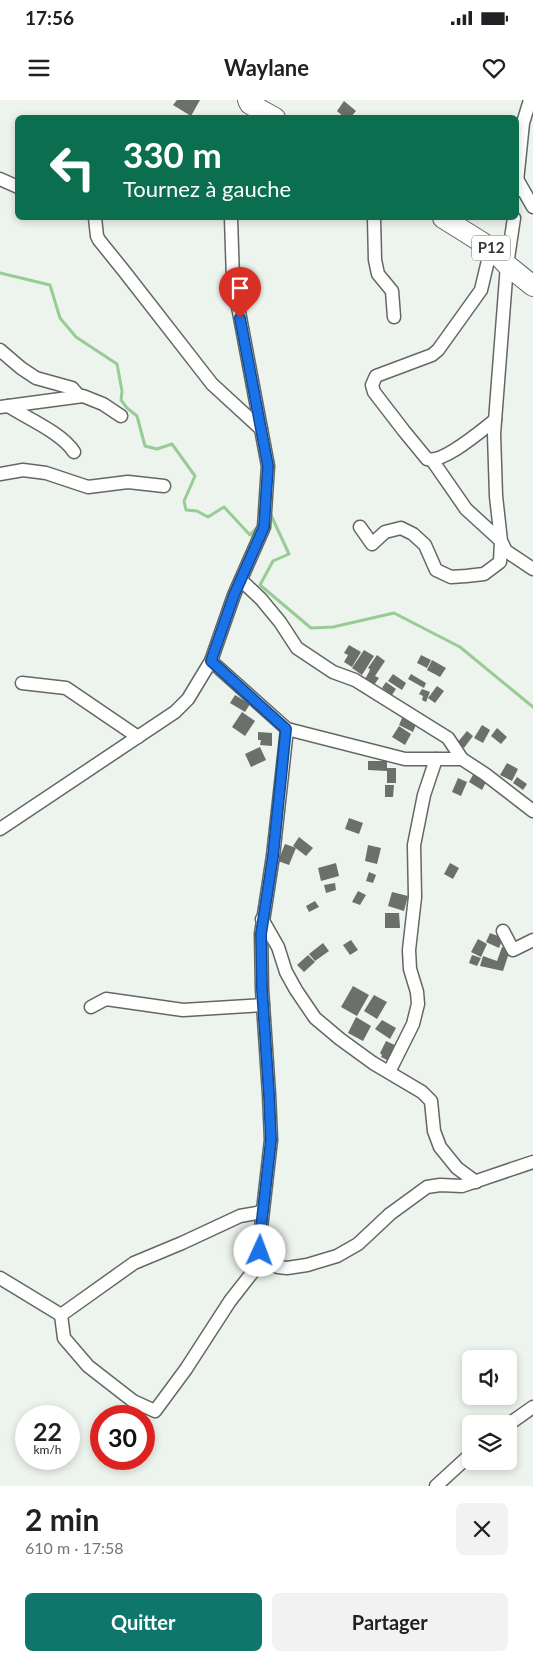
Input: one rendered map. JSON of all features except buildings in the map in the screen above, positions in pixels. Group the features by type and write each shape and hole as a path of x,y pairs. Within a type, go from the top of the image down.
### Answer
{"main road":[{"path":"249,107 268,115"},
{"name":"P12","path":"446,220 491,248 507,265 533,286"}],"street":[{"path":"519,174 528,124 530,100"},
{"path":"0,179 15,186"},
{"path":"519,188 533,207"},
{"path":"95,220 98,240 124,270 212,384 261,429"},
{"path":"0,829 175,712 188,699 211,661 240,580 264,527 268,466 233,280 231,220"},
{"path":"374,220 378,274 392,291 394,317"},
{"path":"360,528 372,544 385,532 401,528 413,534 425,545 436,570 451,577 484,574 500,562 501,541 496,496 495,420 507,265 514,220"},
{"path":"491,248 481,290 438,350 432,355 376,376 372,386 374,392 427,459 438,460 464,444 495,420"},
{"path":"0,350 36,378 72,388 79,396"},
{"path":"4,407 83,396 103,404 121,416"},
{"path":"4,407 52,432 70,446 74,452"},
{"path":"432,460 466,509 501,541 506,551 533,569"},
{"path":"0,474 23,470 46,473 88,488 128,482 164,486"},
{"path":"240,580 274,614 296,648 333,672 355,680 448,738 462,758 533,811"},
{"path":"211,661 286,729 405,759 462,758"},
{"path":"22,683 66,688 138,737"},
{"path":"286,729 268,898 262,919 261,934 271,1140 262,1212 260,1251 264,1259 278,1267 287,1268 308,1266 338,1256 358,1244 390,1214 427,1187 440,1185 462,1186 533,1162"},
{"path":"389,1072 413,1024 418,1004 417,992 410,968 409,950 415,897 414,845 424,795 436,759"},
{"path":"262,919 278,947 286,972 315,1018 340,1039 422,1092 430,1101 434,1131 440,1146 457,1168 476,1182"},
{"path":"503,931 512,950 533,940"},
{"path":"91,1007 106,999 183,1010 263,1005"},
{"path":"61,1315 134,1263 240,1216 262,1212"},
{"path":"61,1315 64,1338 88,1366 133,1401 155,1411 186,1369 230,1301 264,1259"},
{"path":"0,1278 61,1315"},
{"path":"517,1418 533,1407"},
{"path":"436,1486 462,1462"}],"waterway":[{"path":"0,273 50,285 60,318 76,337 117,364 122,391 121,400 137,416 145,446 157,449 172,444 195,476 184,501 186,510 197,511 208,517 224,507 250,535 260,524"},
{"path":"270,513 289,554 273,561 260,585 311,628 333,627 394,613 460,647 533,707"}],"route":[{"path":"240,318 268,466 264,527 234,595 211,661 286,729 268,898 262,919 261,934 262,989 271,1140 260,1251"}]}
